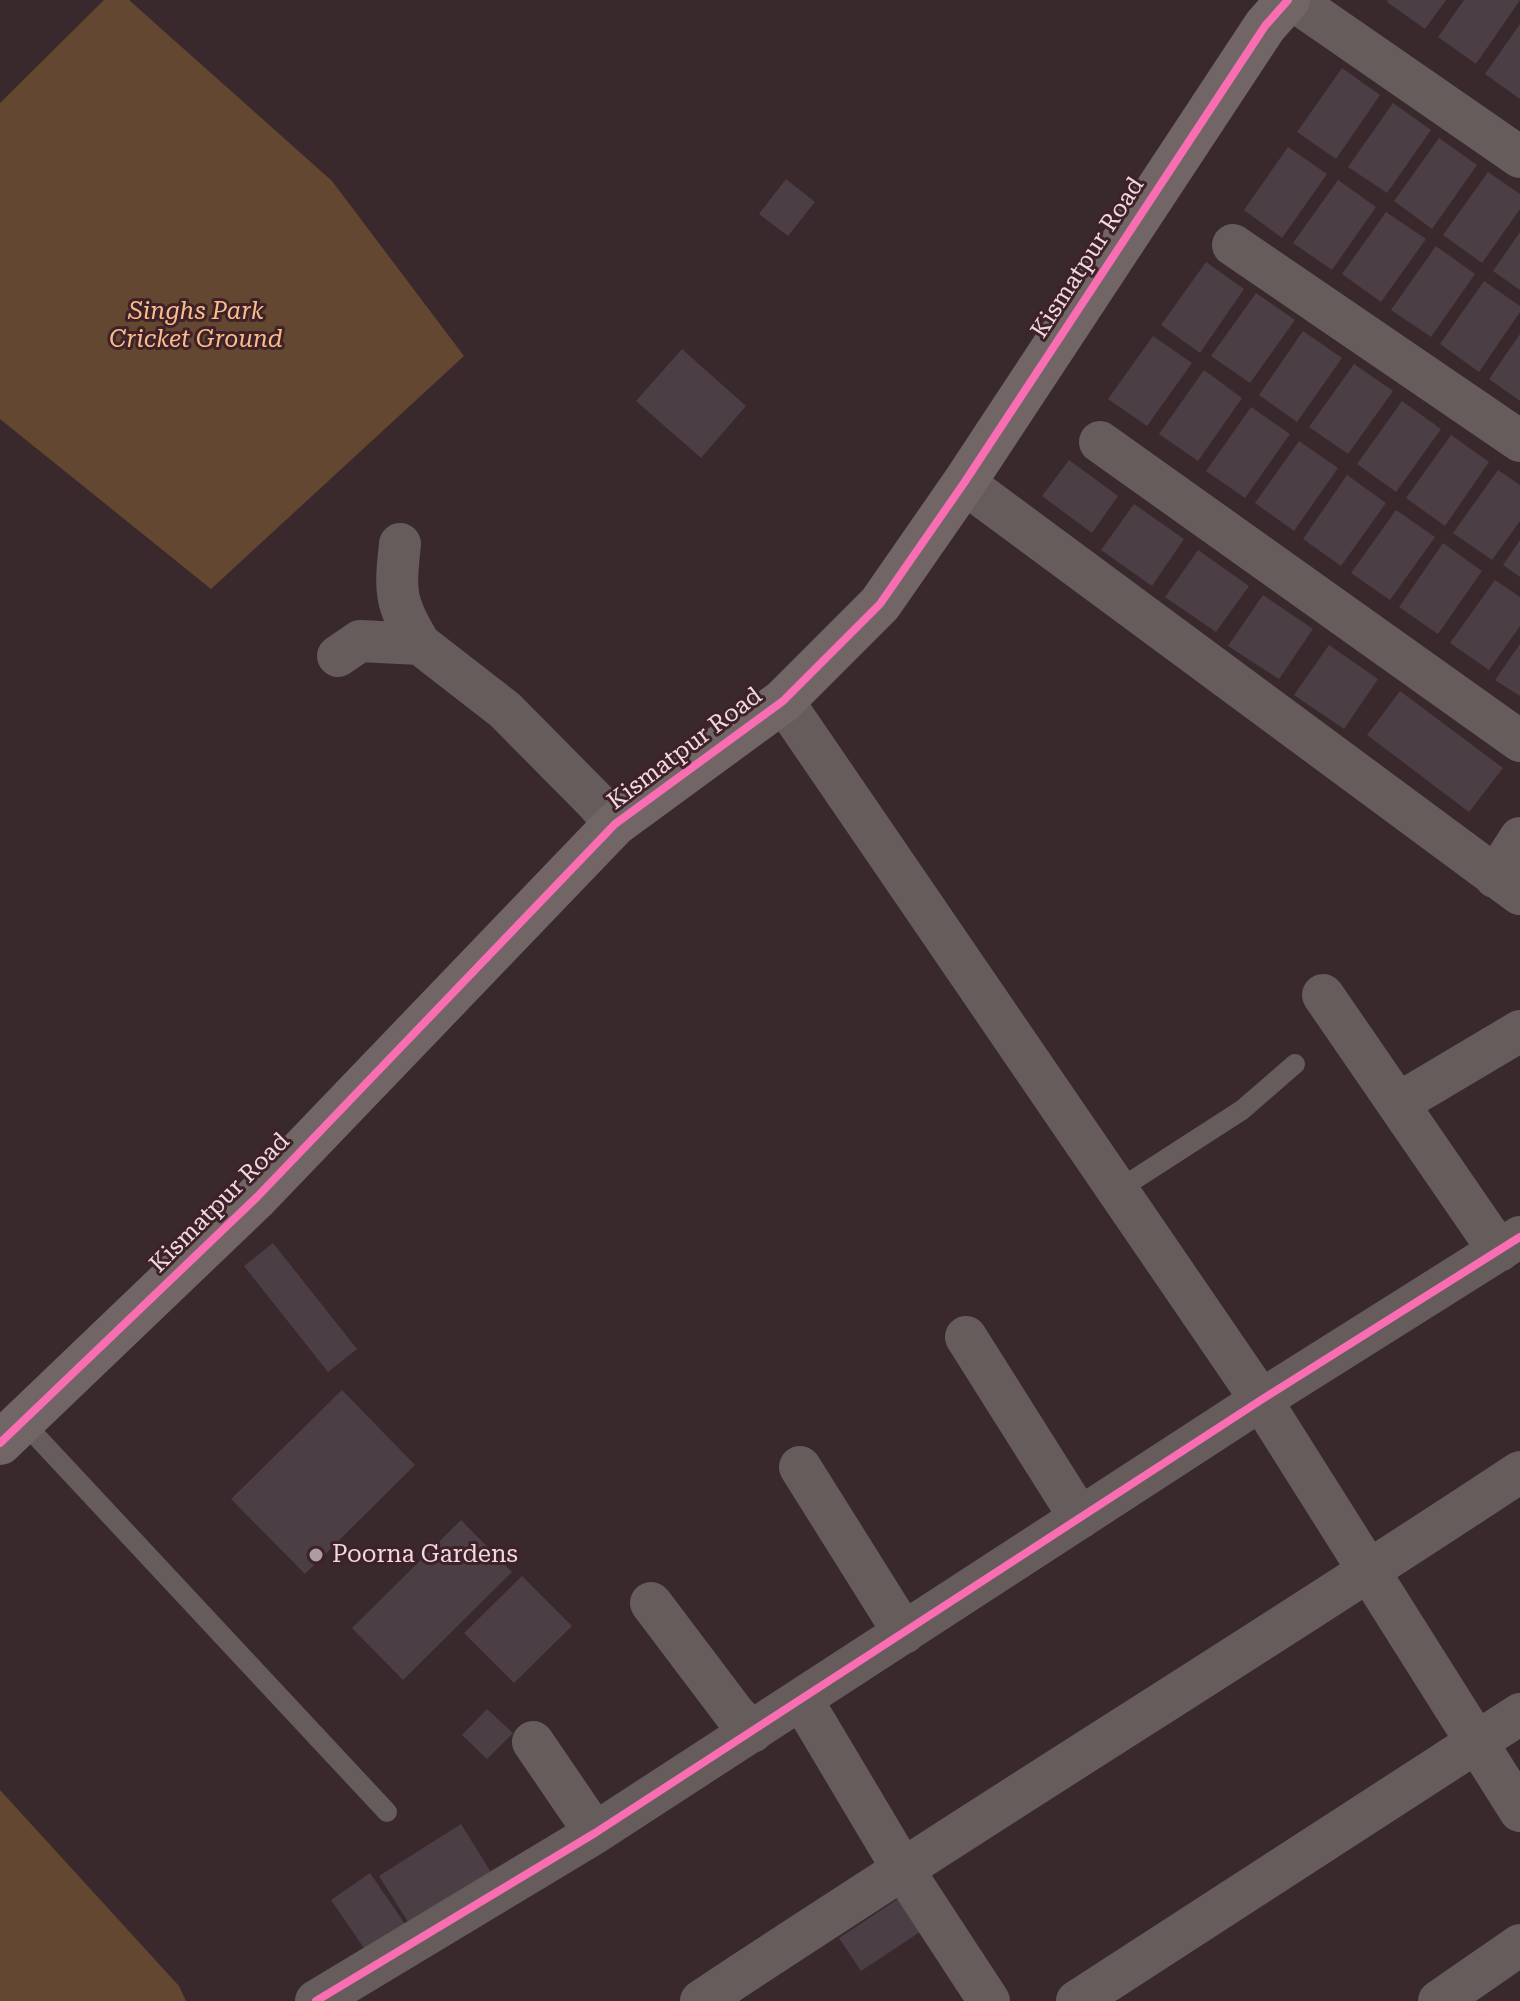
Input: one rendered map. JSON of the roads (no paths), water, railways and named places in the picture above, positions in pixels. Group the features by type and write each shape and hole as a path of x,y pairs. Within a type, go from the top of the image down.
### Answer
{"street":[{"path":"1290,0 1520,157"},
{"name":"Kismatpur Road","path":"12,1433 257,1197 615,824 783,701 880,604 964,483 1265,26 1290,0"},
{"path":"1233,245 1520,441"},
{"path":"1100,442 1520,741"},
{"path":"964,483 1507,886 1520,838"},
{"path":"400,544 395,588 405,621 420,644 505,710 615,824"},
{"path":"338,656 360,641 420,644"},
{"path":"783,701 1261,1400 1520,1811"},
{"path":"316,2001 595,1833 1261,1400 1509,1244 1399,1103 1323,995"},
{"path":"1399,1103 1520,1031"},
{"path":"966,1337 1080,1518"},
{"path":"800,1467 904,1633"},
{"path":"701,2001 746,1989 902,1868 1520,1472"},
{"path":"651,1603 734,1713 752,1732"},
{"path":"802,1700 902,1868 989,2001"},
{"path":"1077,2001 1520,1714"},
{"path":"533,1742 595,1833"},
{"path":"1439,2001 1520,1945"}],"lane":[{"path":"1118,1190 1242,1110 1295,1064"},
{"path":"12,1433 387,1812"}],"place":[{"name":"Poorna Gardens","path":"316,1555"}],"park label":[{"name":"Singhs Park Cricket Ground","path":"196,326"}]}
